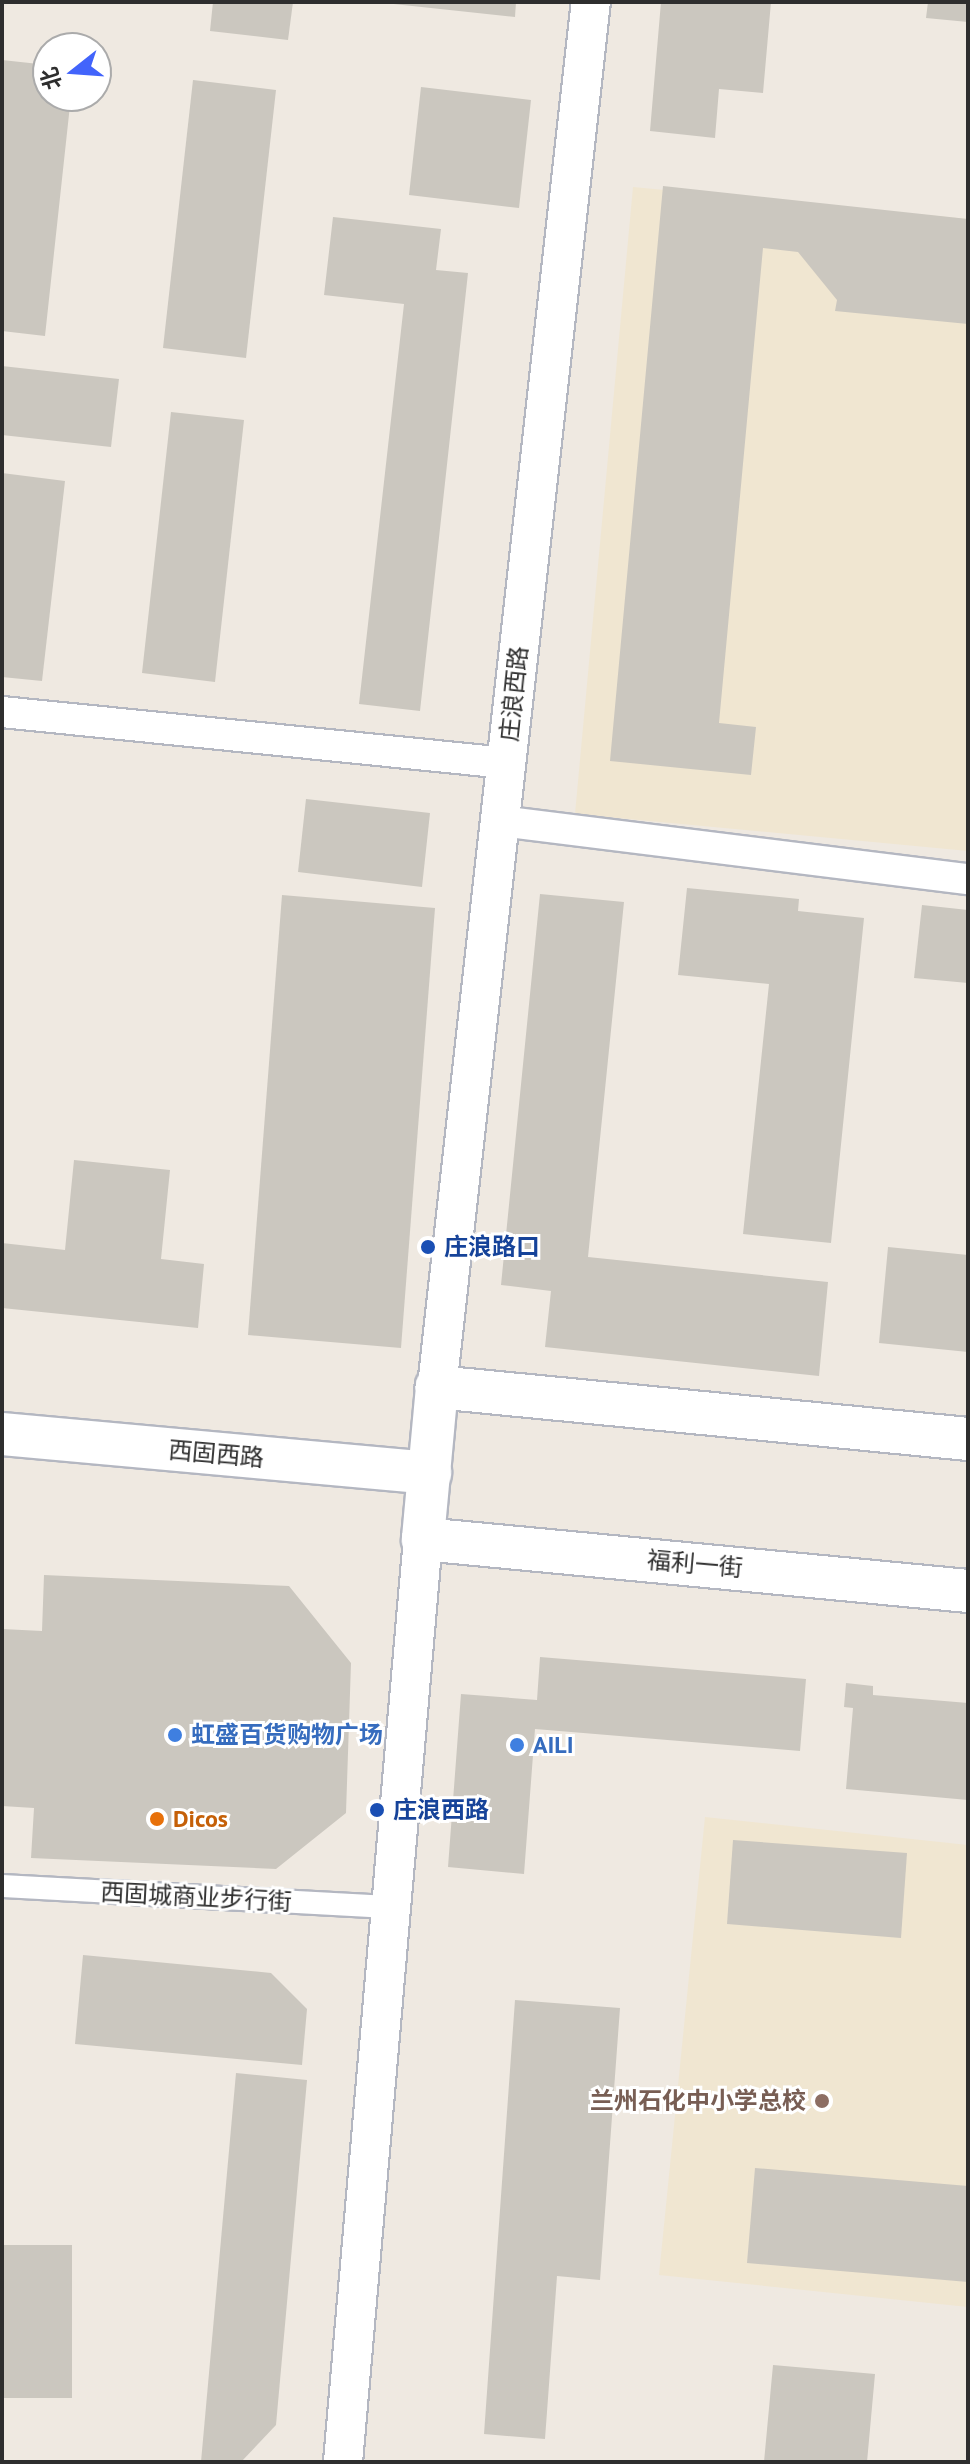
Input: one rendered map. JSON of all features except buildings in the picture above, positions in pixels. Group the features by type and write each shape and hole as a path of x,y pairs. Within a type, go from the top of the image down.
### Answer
{"main road":[{"path":"423,1539 437,1387 968,1439"},
{"name":"西固西路","path":"2,1434 430,1473"},
{"name":"福利一街","path":"423,1539 968,1591"}],"street":[{"name":"庄浪西路","path":"437,1387 591,2"},
{"path":"2,712 506,763"},
{"path":"500,821 968,879"},
{"path":"343,2462 423,1539"},
{"name":"西固城商业步行街","path":"2,1886 391,1907"}],"shaded area":[{"path":"633,187 968,219 968,851 575,814"},
{"name":"兰州石化中小学总校","path":"705,1817 968,1845 968,2307 659,2275"}],"place":[{"name":"庄浪路口","path":"428,1247"},
{"name":"虹盛百货购物广场","path":"175,1735"},
{"name":"AILI","path":"517,1745"},
{"name":"庄浪西路","path":"377,1810"},
{"name":"Dicos","path":"157,1819"},
{"name":"兰州石化中小学总校","path":"822,2101"}]}
